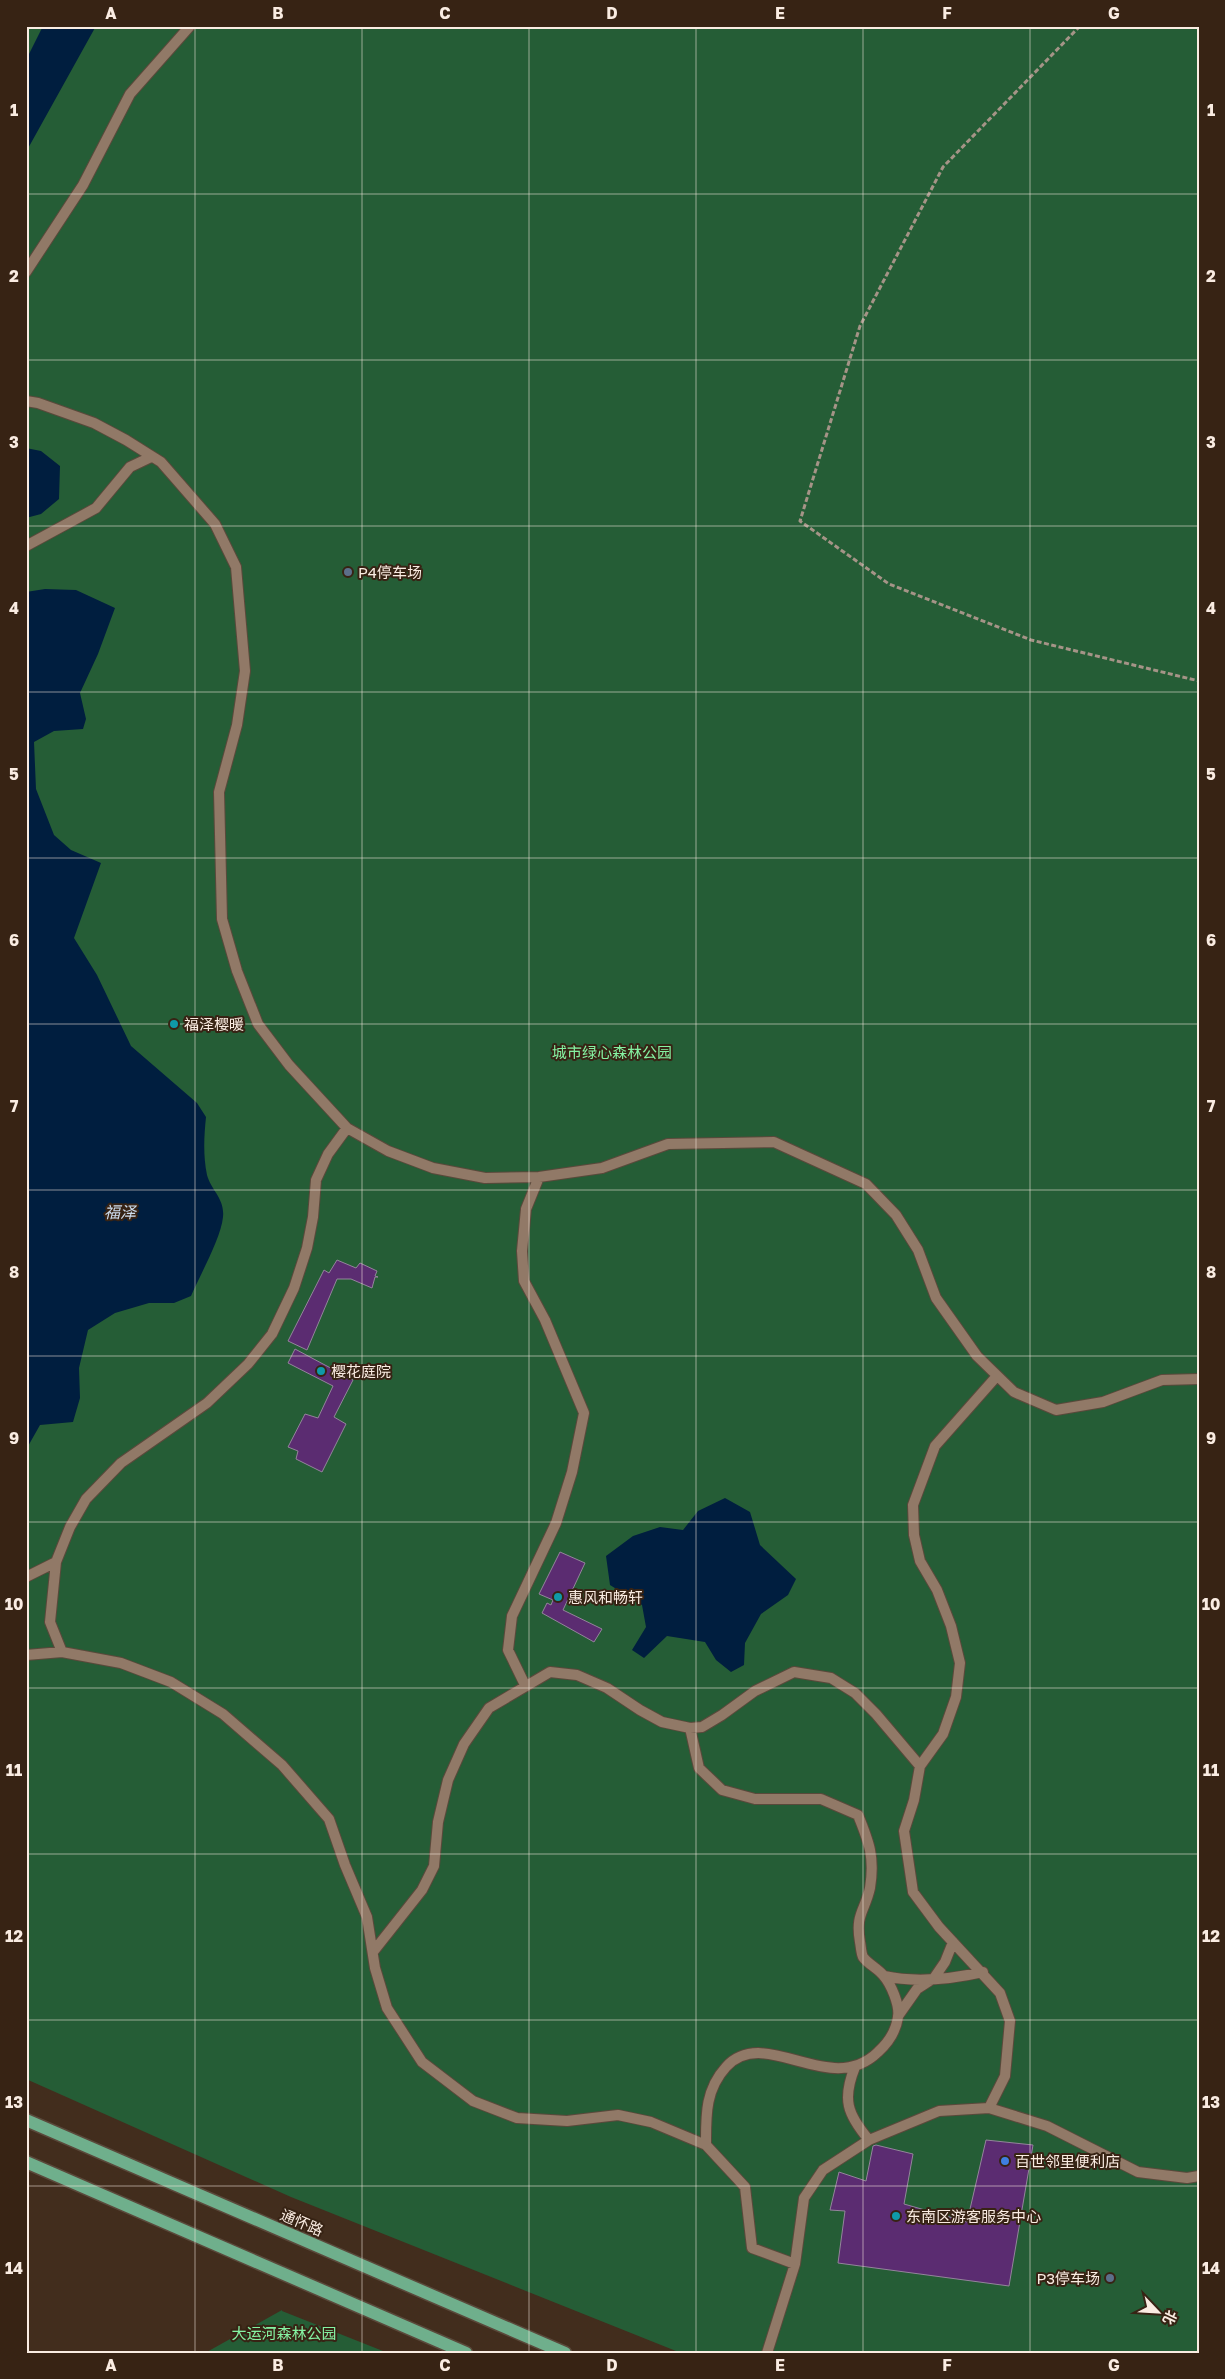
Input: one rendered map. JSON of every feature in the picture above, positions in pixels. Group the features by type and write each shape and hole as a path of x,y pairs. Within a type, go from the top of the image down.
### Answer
{"main road":[{"name":"通怀路","path":"26,2120 565,2353"},
{"path":"26,2162 466,2353"}],"lane":[{"path":"26,272 57,228 83,185 130,94 190,26"},
{"path":"26,402 38,403 94,423 160,462 215,524 236,567 245,671 237,725 219,792 222,919 237,971 258,1024 289,1064 347,1128 388,1151 433,1168 485,1178 539,1177 602,1168 668,1144 774,1142 866,1184 896,1214 918,1250 936,1298 977,1356 996,1377 1014,1392 1056,1410 1103,1402 1162,1380 1199,1379"},
{"path":"26,546 96,508 130,467 151,456"},
{"path":"62,1652 50,1622 56,1562 70,1528 86,1499 121,1463 207,1403 248,1364 272,1334 294,1288 307,1248 313,1218 316,1180 328,1154 347,1128"},
{"path":"525,1685 508,1650 512,1616 556,1524 572,1472 584,1412 545,1320 524,1281 522,1251 526,1209 539,1177"},
{"path":"989,2108 1005,2076 1010,2021 1000,1993 983,1972 953,1942 913,1892 904,1831 914,1800 920,1766 943,1734 956,1697 960,1663 952,1626 937,1590 920,1561 914,1535 913,1505 935,1446 996,1377"},
{"path":"26,1577 56,1562"},
{"path":"26,1655 62,1652 121,1663 171,1682 223,1714 282,1765 329,1819 345,1865 367,1917 375,1968 387,2008 422,2062 473,2101 517,2118 567,2121 618,2115 651,2122 706,2145 744,2187 752,2248 795,2264"},
{"path":"373,1952 422,1890 434,1866 438,1822 448,1780 464,1744 489,1708 525,1685 550,1672 577,1675 607,1688 662,1722 690,1728 702,1727 722,1716 755,1691 794,1672 831,1678 855,1694 876,1714 920,1766"},
{"path":"690,1728 699,1768 722,1790 755,1799 821,1800 858,1814 872,1848 870,1888 859,1915 859,1934 863,1956 884,1976 894,1997 898,2016"},
{"path":"706,2145 708,2105 715,2079 734,2058 757,2052 830,2069 855,2067 873,2057 889,2041 898,2016 917,1989 934,1978 953,1942"},
{"path":"884,1976 899,1979 962,1977 983,1972"},
{"path":"855,2067 848,2086 849,2106 855,2123 869,2140"},
{"path":"767,2353 795,2264 804,2198 824,2170 869,2140 939,2111 989,2108 1047,2126 1138,2172 1187,2178 1199,2176"}],"path":[{"path":"1080,26 943,167 860,326 800,521 889,584 1030,640 1199,681"}],"green space":[{"name":"城市绿心森林公园","path":"26,26 1199,26 1199,2353 681,2353 291,2197 26,2079"},
{"name":"大运河森林公园","path":"282,2311 388,2353 205,2353"}],"water":[{"path":"43,26 96,26 26,152 26,60"},
{"path":"26,448 41,451 60,466 59,499 41,514 26,518"},
{"name":"福泽","path":"45,589 76,590 115,608 98,654 80,693 86,719 83,729 54,731 34,742 36,789 54,835 71,850 101,863 74,938 97,975 131,1046 197,1103 206,1117 204,1146 207,1175 222,1205 223,1217 214,1246 191,1296 174,1303 149,1303 115,1313 88,1330 79,1368 80,1398 73,1422 40,1425 27,1448 26,1478 26,592"},
{"path":"725,1498 750,1512 760,1545 796,1579 788,1595 761,1614 745,1643 744,1665 731,1672 716,1660 705,1642 667,1636 644,1658 632,1650 646,1627 642,1605 610,1585 606,1556 633,1536 660,1527 683,1530 698,1511"}],"building":[{"path":"337,1260 356,1268 360,1263 377,1271 375,1276 378,1277 375,1277 372,1288 351,1279 337,1279 307,1350 288,1341 324,1270 329,1273"},
{"name":"樱花庭院","path":"295,1349 353,1380 334,1417 346,1424 322,1472 296,1459 298,1451 288,1447 305,1414 318,1418 333,1386 288,1363"},
{"name":"惠风和畅轩","path":"560,1552 585,1563 563,1610 602,1629 594,1642 542,1613 547,1603 551,1605 553,1600 539,1594"},
{"name":"东南区游客服务中心","path":"986,2140 1033,2145 1009,2286 838,2263 845,2211 830,2210 839,2172 866,2181 873,2146 876,2145 913,2154 904,2204 967,2222"}],"place":[{"name":"P4停车场","path":"348,572"},
{"name":"福泽樱暖","path":"174,1024"},
{"name":"樱花庭院","path":"321,1371"},
{"name":"惠风和畅轩","path":"558,1597"},
{"name":"百世邻里便利店","path":"1005,2161"},
{"name":"东南区游客服务中心","path":"896,2216"},
{"name":"P3停车场","path":"1110,2278"}]}
